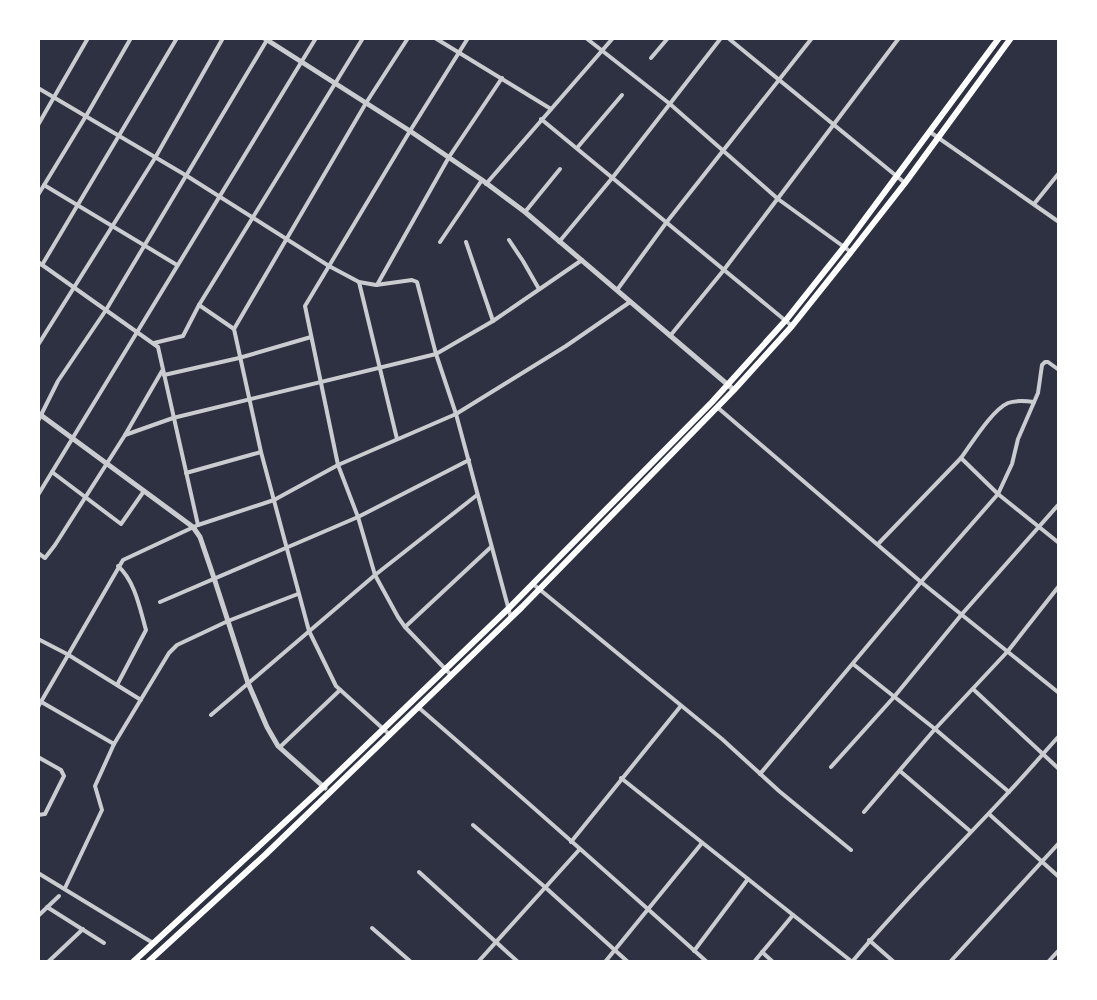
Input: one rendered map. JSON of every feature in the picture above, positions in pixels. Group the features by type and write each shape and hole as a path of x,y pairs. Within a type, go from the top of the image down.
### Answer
{"main road":[{"path":"148,962 266,854 511,618 715,405 727,385 786,320 844,247 999,38"},
{"path":"133,962 323,787 715,405 734,390 792,326 851,252 1011,38"}],"street":[{"path":"38,125 88,38"},
{"path":"38,195 131,38"},
{"path":"177,38 40,264 139,332 160,351 195,526 248,683 267,727 280,747 330,793"},
{"path":"38,345 155,158 223,38"},
{"path":"38,495 316,38"},
{"path":"154,343 183,336 363,38"},
{"path":"390,735 336,686 309,631 261,452 234,329 366,103 408,38"},
{"path":"435,38 551,109"},
{"path":"451,675 405,627 375,575 338,465 305,306 468,38"},
{"path":"586,38 670,104 778,199 851,252"},
{"path":"440,242 484,182 613,38"},
{"path":"651,58 668,38"},
{"path":"559,242 721,38"},
{"path":"728,38 905,183"},
{"path":"617,290 812,38"},
{"path":"195,526 74,437 39,416 187,176 266,39 449,157 525,212 734,390"},
{"path":"670,336 778,199 895,39"},
{"path":"376,285 449,157 502,78"},
{"path":"38,88 359,282 376,285 417,282 511,618"},
{"path":"577,148 622,95"},
{"path":"541,119 792,326"},
{"path":"930,132 1059,222"},
{"path":"525,212 560,169"},
{"path":"1034,204 1059,173"},
{"path":"44,185 177,265"},
{"path":"509,240 539,290"},
{"path":"466,242 493,321"},
{"path":"125,435 173,418 436,354 493,321 582,260"},
{"path":"359,282 397,440"},
{"path":"114,744 39,703 123,560 195,526 274,500 338,465 456,414 630,302"},
{"path":"199,305 234,329"},
{"path":"38,553 45,558 163,372 239,358 311,337"},
{"path":"760,774 998,494 1038,393 1042,365 1048,362 1059,370"},
{"path":"878,544 961,458 998,409 1017,401 1034,402"},
{"path":"715,405 921,582 1059,692"},
{"path":"186,473 261,452"},
{"path":"961,458 998,494 1059,543"},
{"path":"160,602 358,517 469,460"},
{"path":"52,472 121,524 144,491"},
{"path":"211,715 375,575 478,494"},
{"path":"831,767 1059,504"},
{"path":"405,627 492,546"},
{"path":"117,685 146,630 125,572 118,566"},
{"path":"533,584 851,850"},
{"path":"864,812 935,729 1008,651 1059,586"},
{"path":"65,888 102,810 95,786 114,744 169,653 177,645 228,621 298,594"},
{"path":"38,639 141,700"},
{"path":"853,664 1009,792"},
{"path":"972,689 1059,769"},
{"path":"280,747 340,690"},
{"path":"411,701 528,801 703,961"},
{"path":"571,842 680,707"},
{"path":"621,778 852,962 1059,736"},
{"path":"38,757 61,770 64,776 45,814 38,815"},
{"path":"900,771 970,831"},
{"path":"989,814 1059,877"},
{"path":"473,825 628,962"},
{"path":"605,962 703,843"},
{"path":"950,962 1059,843"},
{"path":"478,962 579,850"},
{"path":"419,872 518,962"},
{"path":"38,873 153,943"},
{"path":"694,951 748,879"},
{"path":"38,916 59,896"},
{"path":"47,907 104,943"},
{"path":"754,962 793,915"},
{"path":"372,928 411,962"},
{"path":"48,962 83,929"},
{"path":"869,940 894,962"},
{"path":"1048,962 1059,950"},
{"path":"762,952 773,962"}]}
